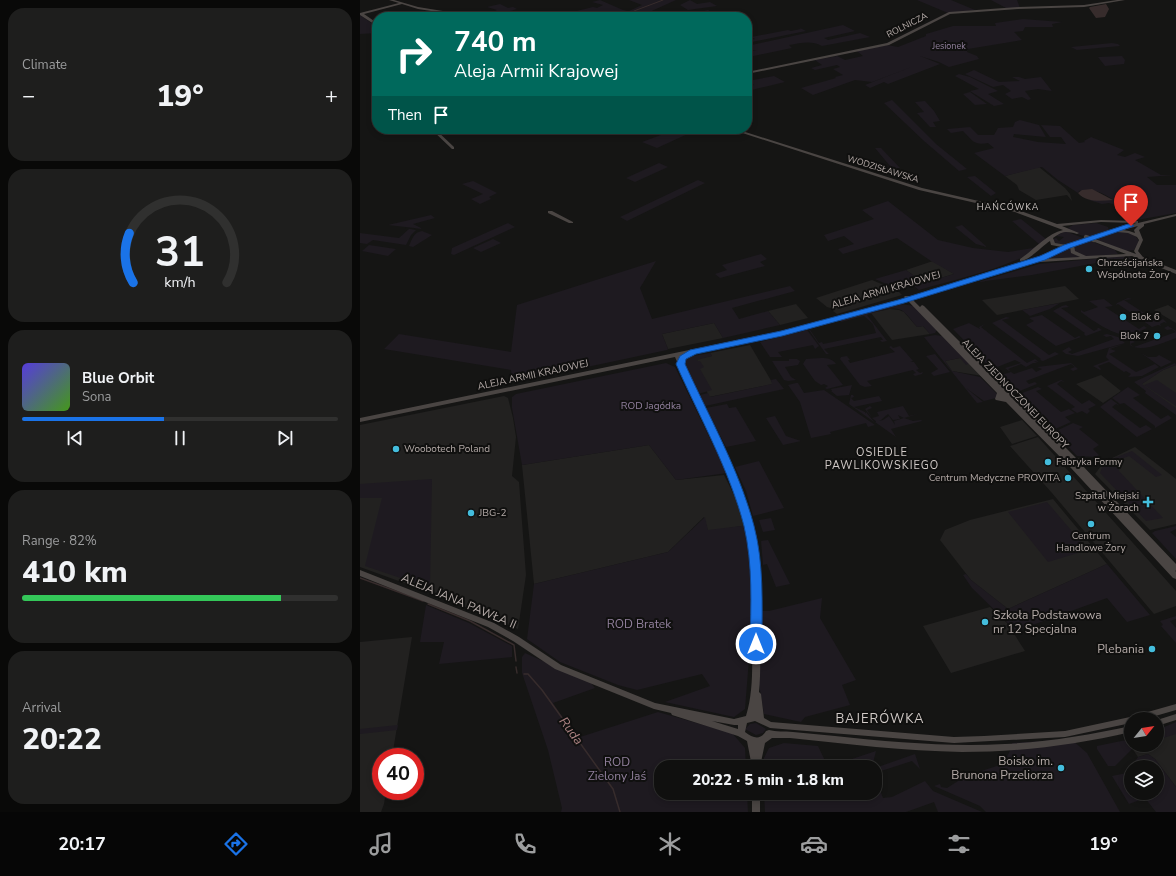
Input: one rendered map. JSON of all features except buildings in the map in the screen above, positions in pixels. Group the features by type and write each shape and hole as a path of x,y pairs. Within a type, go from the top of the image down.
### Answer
{"street":[{"path":"391,0 401,4 448,12"},
{"name":"ROLNICZA","path":"752,72 888,44 949,13 1018,8 1084,6 1123,0"},
{"path":"372,22 361,14 401,4"},
{"path":"438,134 453,148"},
{"name":"WODZISŁAWSKA","path":"748,134 921,189 1032,216 1143,258 1152,263"},
{"path":"550,212 571,222"},
{"name":"ALEJA ARMII KRAJOWEJ","path":"360,420 800,329 890,304 1022,262 1049,256 1069,246 1145,222 1176,215"},
{"path":"1143,258 1137,253 1141,241 1136,228 1155,220"},
{"path":"1094,222 1108,226 1113,232 1130,232 1140,237"},
{"path":"1059,232 1055,225 1094,222 1145,222"},
{"path":"1022,262 1050,238 1059,232 1067,230 1067,226 1071,224"},
{"path":"1050,238 1053,244 1069,246 1075,253 1089,258"},
{"path":"1116,256 1123,251 1132,251 1138,247"},
{"name":"WODZISŁAWSKA","path":"1123,251 1176,272"},
{"path":"1022,262 1130,255"},
{"name":"ALEJA ARMII KRAJOWEJ","path":"709,349 724,342 926,293 1022,262"},
{"path":"923,308 920,300 926,293"},
{"name":"ALEJA ZJEDNOCZONEJ EUROPY","path":"909,297 916,306 1074,460 1176,568"},
{"name":"ALEJA ZJEDNOCZONEJ EUROPY","path":"909,297 923,308 1004,392"},
{"path":"890,304 903,303 916,306"},
{"path":"678,364 684,357 693,352"},
{"path":"675,356 731,474 749,527 757,578 756,686 760,719"},
{"path":"653,360 669,360 678,364"},
{"path":"1004,392 1016,394"},
{"name":"ALEJA ZJEDNOCZONEJ EUROPY","path":"1004,392 998,399 1009,401 1176,576"},
{"path":"1074,460 1083,463 1089,462"},
{"name":"ALEJA JANA PAWŁA II","path":"360,572 491,626 516,639 558,667 655,706 697,721 741,733"},
{"path":"756,686 741,733 751,740 765,739 772,735 790,735 916,746 987,748 1069,741 1124,731"},
{"name":"ALEJA JANA PAWŁA II","path":"655,706 734,722 746,720"},
{"path":"1158,712 1176,707"},
{"path":"1164,721 1176,717"},
{"path":"746,720 760,719 770,725 931,738 984,739 1065,734 1124,721"},
{"path":"758,760 770,725"},
{"path":"751,740 754,760"},
{"path":"756,800 756,812"}],"shaded area":[{"path":"1106,4 1109,9 1105,17 1096,18 1089,8 1090,7"},
{"path":"1039,167 1065,188 1070,194 1072,201 1067,195 1036,200 1019,190 1017,185 1005,176"},
{"path":"1092,189 1113,200 1090,200 1078,193 1082,190"},
{"path":"933,261 954,274 924,283 906,270"},
{"path":"872,280 898,291 902,295 837,314 833,311 834,309 827,307 816,298"},
{"path":"1065,286 1079,299 997,315 982,300"},
{"path":"796,304 808,318 780,325 768,311"},
{"path":"1168,305 1176,310 1176,323 1154,310"},
{"path":"890,309 904,312 917,327 923,326 930,334 892,340 871,313"},
{"path":"714,323 723,338 668,349 662,334"},
{"path":"750,345 773,384 709,397 699,370 697,359 712,356 710,353"},
{"path":"960,358 970,363 983,376 952,371 945,361"},
{"path":"1176,365 1176,411 1140,385 1163,370"},
{"path":"1101,375 1121,391 1103,403 1076,384"},
{"path":"504,396 508,398 516,437 512,476 519,482 526,575 518,629 429,592 360,567 360,425"},
{"path":"1022,420 1037,436 1012,444 1000,427"},
{"path":"1038,437 1176,591 1176,606 1154,614 1052,493 1010,446"},
{"path":"649,445 676,480 724,475 749,525 708,531 704,517 668,552 534,584 522,465"},
{"name":"Szpital Miejski w Żorach","path":"1135,447 1176,479 1176,524 1150,530 1095,474 1104,462"},
{"path":"1053,499 1107,564 1008,609 971,580 940,540 945,530 970,520"},
{"path":"990,607 1007,623 1025,651 951,673 923,626"},
{"path":"412,637 394,748 372,748 372,800 385,800 381,812 360,812 360,642"},
{"path":"1176,727 1176,787 1164,771 1164,760 1156,760 1148,754 1138,757 1135,752 1164,752 1164,731"}],"green space":[{"path":"600,0 631,12 572,12 593,7 597,8 603,5 592,2"},
{"path":"629,0 676,0 649,12 629,11 642,5"},
{"path":"690,0 697,4 710,2 717,6 688,10 680,5"},
{"path":"917,0 951,0 975,10 948,13"},
{"path":"991,0 1017,0 1020,8 1006,8"},
{"path":"500,4 508,8 513,7 517,9 507,12 493,12 497,10 487,7"},
{"path":"708,10 711,12 700,12"},
{"path":"360,15 372,23 372,33 360,34"},
{"name":"Jesionek","path":"1023,19 1062,22 1052,24 1053,27 1025,27 1023,31 1014,32 1022,40 968,49 967,52 977,56 979,59 949,67 920,56 940,64 888,84 884,82 870,88 865,85 914,66 872,82 855,80 813,95 801,88 843,75 833,69 840,67 837,65 815,70 811,68 822,65 815,60 837,56 845,60 863,56 857,51 887,45 898,47 926,36 926,34 953,26 996,26 995,23"},
{"path":"843,25 855,31 824,38 828,40 860,33 870,37 822,46 806,42 798,43 789,45 792,48 752,56 752,51 757,50 752,50 752,45"},
{"path":"798,27 806,31 752,42 752,39 755,39 752,37 801,29"},
{"path":"1112,43 1120,46 1077,50 1071,47"},
{"path":"1122,56 1125,60 1124,64 1105,66 1098,57"},
{"path":"974,70 999,82 1020,81 1012,77 1025,79 1041,77 1052,91 1038,89 1025,91 1031,99 1028,100 1022,97 1012,99 1005,94 1011,91 1003,85 993,87 965,74"},
{"path":"959,74 970,77 998,91 988,94 1004,104 994,106 970,91 979,89 955,76"},
{"path":"774,76 785,82 752,90 752,86 754,85 752,84 752,80"},
{"path":"970,92 987,104 975,105 963,94"},
{"path":"892,100 936,144 967,169 959,171 924,141 884,103"},
{"path":"925,101 940,121 933,122 936,127 930,127 917,113 924,112 915,102"},
{"path":"1020,120 1039,125 1046,137 1014,134 1013,137 1038,142 1066,144 1061,137 1050,137 1041,125 1060,126 1079,143 1085,142 1084,141 1091,137 1124,150 1117,155 1125,157 1135,153 1145,157 1135,160 1161,175 1174,175 1147,177 1157,185 1176,185 1176,213 1131,221 1134,218 1135,213 1124,212 1116,205 1109,203 1102,204 1089,200 1112,199 1100,192 1089,190 1079,191 1078,193 1042,167 1005,176 974,153 994,148 988,143 976,143 963,131 951,133 947,129 970,127 978,135 994,135 998,128 1013,127 1015,122"},
{"path":"664,134 688,134 657,148 642,142"},
{"path":"875,148 881,148 900,168 888,170 885,168 890,166"},
{"path":"659,163 668,167 635,182 626,178"},
{"path":"975,176 996,193 991,196 967,177"},
{"path":"698,180 705,183 627,221 620,217"},
{"path":"473,181 497,193 489,197 491,199 480,204 471,199 483,194 462,184"},
{"path":"888,201 938,240 973,248 1008,252 1033,248 1039,244 1012,221 1021,219 1046,239 1027,255 975,274 919,290 907,280 891,286 875,279 906,270 924,283 954,274 931,261 897,238 843,254 838,249 854,244 844,236 828,241 824,235 874,219 862,210"},
{"path":"431,215 435,218 413,224 423,229 388,225"},
{"path":"508,223 515,227 454,255 451,254 452,248"},
{"path":"1096,223 1108,227 1109,231 1104,234 1088,236 1077,234 1068,228 1073,225"},
{"path":"962,225 987,247 976,244 955,227"},
{"path":"404,228 416,230 411,235 406,245 373,240 367,244 360,243 360,233 399,238 409,229"},
{"path":"422,231 432,235 413,247 409,246 415,234"},
{"path":"1065,231 1083,238 1082,239 1084,240 1067,245 1055,243 1053,239 1056,238 1059,241 1064,237 1056,236"},
{"path":"1118,232 1134,235 1138,239 1139,242 1134,250 1126,251 1095,239"},
{"path":"493,239 501,243 481,252 473,248"},
{"path":"1090,241 1115,250 1118,254 1086,257 1075,252 1073,247 1075,245"},
{"path":"369,245 396,249 388,256 362,251"},
{"path":"1069,247 1072,253 1082,258 1050,260 1048,257"},
{"path":"761,254 767,259 760,262 765,266 720,278 715,274 727,270 722,265"},
{"path":"1043,255 1045,256 926,292"},
{"path":"1126,256 1142,263 1139,267 1122,259 1112,260 1032,275 978,282 1039,264"},
{"path":"656,261 640,288 652,319 790,286 795,291 732,308 739,319 768,311 780,325 723,338 714,323 662,334 668,349 667,350 521,381 512,378 511,370 384,349 399,334 511,352 517,305"},
{"path":"1128,298 1132,299 1124,300 1158,322 1163,319 1167,323 1164,322 1160,324 1161,326 1158,325 1152,327 1118,304 1116,305 1117,303"},
{"path":"1104,299 1113,306 1105,307 1139,329 1144,326 1147,328 1133,334 1135,335 1121,334 1107,329 1081,312 1081,310 1084,312 1098,307 1089,301"},
{"path":"1060,303 1050,309 1030,316 1022,310"},
{"path":"901,304 914,306 937,330 935,333 930,334 923,326 917,327 906,314 900,310 886,309 867,315 887,341 882,342 880,340 883,340 881,337 824,349 829,354 826,354 809,330 838,323 810,330 819,343 822,342 823,344 876,333 873,324 864,316 841,322 840,320 865,312"},
{"path":"1066,305 1069,307 1061,308 1094,331 1098,329 1097,328 1102,330 1086,336 1084,334 1085,333 1053,311"},
{"path":"1042,315 1075,338 1079,336 1081,337 1056,346 1026,325 1034,321 1029,318"},
{"path":"1006,317 1010,318 1002,320 1049,355 1055,352 1059,354 1043,361 1040,360 1041,359 992,323"},
{"path":"969,323 980,329 979,327 985,324 981,327 1027,363 1035,359 1039,362 1034,361 1037,363 1033,363 1026,367 1021,364 1008,369 1010,371 1005,368 1021,363 1015,360 992,369 953,329"},
{"path":"1168,326 1176,331 1172,329 1167,330 1164,328"},
{"path":"807,330 819,346 815,349 813,345 778,352 782,357 770,357 760,342"},
{"path":"1176,332 1176,338 1165,342 1146,348 1134,347"},
{"path":"1107,334 1118,337 1125,343 1078,356 1066,354 1062,351 1069,347 1072,350 1068,352 1072,354 1114,339 1111,336 1106,337 1103,335"},
{"path":"935,335 942,336 970,363 966,365 960,358 945,361 952,371 980,377 998,395 996,398 984,401 966,388 983,402 977,403 924,337"},
{"path":"1131,340 1135,342 1130,344"},
{"path":"1124,344 1110,349 1116,351 1109,354 1136,372 1155,364 1159,367 1142,376 1128,377 1131,374 1126,371 1124,372 1109,362 1098,366 1101,369 1100,370 1093,366 1109,360 1106,357 1109,348"},
{"path":"891,346 893,348 900,346 913,361 910,362 914,362 919,369 916,370 920,373 923,372 922,374 915,376 913,374 916,373 913,370 867,381 872,386 865,387 860,385 840,359 841,357 847,356 850,363 895,352 889,347"},
{"path":"710,353 712,356 697,361 700,361 704,367 700,369 712,390 698,394 684,360 687,357"},
{"path":"1141,353 1148,357 1156,357 1159,355 1172,362 1161,367"},
{"path":"935,354 950,372 934,376 931,373 938,369 926,356"},
{"path":"827,358 833,361 836,364 827,365 843,385 827,389 825,388 828,386 824,384 821,385 815,381 803,364 806,359"},
{"path":"789,359 797,359 800,361 798,365 785,367 791,377 796,380 784,380 772,361 789,361"},
{"name":"ROD Jagódka","path":"666,363 675,367 727,473 676,480 649,445 522,465 512,408 512,397 516,394"},
{"path":"1071,363 1078,369 1073,371 1070,369 1075,367 1071,364 1026,381 1029,384 1035,382 1037,384 1015,393 998,376 1011,372 1014,374 1032,368 1036,372 1042,369 1037,367"},
{"path":"1175,363 1176,365 1163,370 1142,384 1176,408 1176,415 1145,393 1146,391 1134,382"},
{"path":"776,379 784,389 705,406 700,395 708,393 710,397 772,384 771,380"},
{"path":"1061,380 1065,382 1061,381 1057,384 1082,404 1089,400 1096,405 1088,409 1090,411 1087,414 1082,411 1077,413 1071,409 1075,407 1047,386"},
{"path":"1157,380 1176,393 1176,406 1144,385"},
{"path":"798,383 804,393 824,390 875,425 868,427 866,423 830,432 831,434 811,438 800,402 788,385"},
{"path":"852,385 849,395 837,396 831,391 831,389"},
{"path":"1038,387 1042,389 1036,391 1061,412 1069,409 1075,413 1065,417 1071,422 1053,430 1017,395"},
{"path":"1128,387 1140,395 1133,398 1161,419 1168,415 1172,418 1155,428 1155,426 1124,403 1120,404 1112,398"},
{"path":"851,395 854,397 851,398 854,401 879,396 882,401 854,407 865,412 865,414 866,412 874,422 849,404"},
{"path":"1111,399 1120,406 1116,404 1112,407 1140,428 1146,425 1152,429 1137,437 1100,407"},
{"path":"727,404 729,408 736,407 756,441 726,447 706,408"},
{"path":"870,406 872,408 867,410 872,418 865,409"},
{"path":"903,406 909,416 918,414 904,418 898,415 900,419 893,420 888,414 877,422 872,418 879,416 877,412"},
{"path":"775,416 786,436 801,441 783,445 766,418"},
{"path":"889,416 895,425 894,421 904,418 913,421 922,421 891,429 896,437 875,422 883,420"},
{"path":"1073,423 1083,427 1079,429 1099,445 1093,449 1099,455 1096,457 1077,456 1054,432"},
{"path":"1132,451 1162,475 1156,477 1129,456 1121,459 1119,471 1163,518 1146,521 1100,473 1104,462"},
{"path":"759,461 784,508 753,516 746,491 735,467"},
{"path":"432,479 430,588 365,566 382,498 360,498 360,484"},
{"path":"1047,502 1088,550 1048,562 1008,512"},
{"name":"ROD Bratek","path":"705,517 708,530 749,525 757,578 756,658 749,659 745,709 734,717 665,702 710,686 702,674 637,690 618,685 560,662 527,639 534,584 668,552"},
{"path":"771,518 775,530 763,532 759,520"},
{"path":"1176,526 1176,529 1170,532 1176,537 1176,559 1152,533"},
{"path":"768,540 790,584 776,587 767,564 763,565 761,541"},
{"path":"1107,564 1150,615 1127,622 1107,598 1016,631 972,588 963,575 966,574 971,580 1008,609"},
{"path":"822,598 820,618 856,680 842,685 850,705 805,717 801,722 764,714 759,684 761,611 769,611"},
{"path":"426,605 469,623 512,646 512,657 439,664 444,642 420,642"},
{"path":"1176,616 1176,619 1170,621 1176,628 1176,643 1161,626 1163,625 1160,621"},
{"name":"ROD Zielony Jaś","path":"525,653 590,682 595,688 553,703 577,738 658,712 732,733 745,748 746,760 654,760 654,800 747,800 748,812 561,812 562,808 548,750 522,673 522,657"},
{"path":"1176,722 1176,734 1164,738 1164,727"},
{"path":"756,723 766,729 763,733 756,735 745,729 750,724"},
{"path":"398,725 397,730 360,734 360,729"},
{"name":"Boisko im. Brunona Przeliorza","path":"1071,739 1087,753 1120,812 986,812 980,806 934,786 940,784 941,787 947,788 966,776 1003,764 1012,747 1012,743"},
{"path":"1124,740 1124,752 1129,752 1115,766 1108,766 1097,749 1097,746"},
{"path":"784,743 818,746 825,760 764,760 769,748"},
{"path":"876,751 874,760 849,760"},
{"path":"915,754 920,769 912,761 882,771 882,766"},
{"path":"1148,754 1156,760 1136,760 1138,757"},
{"path":"1164,771 1176,787 1176,812 1156,812 1147,800 1164,800"},
{"path":"1124,774 1124,796 1112,776"},
{"path":"925,781 933,791 982,812 938,812 934,802 906,812 765,812 764,800 882,800 882,795 883,798 892,797"},
{"path":"1127,800 1140,800 1129,804"}],"waterway":[{"path":"634,11 663,0"},
{"path":"360,578 423,601"},
{"path":"428,604 470,621 514,645 516,661"},
{"path":"516,667 517,673"},
{"name":"Ruda","path":"524,674 528,674 542,690 613,789 620,812"}],"place":[{"name":"Chrześcijańska Wspólnota Żory","path":"1089,269"},
{"name":"Blok 6","path":"1123,317"},
{"name":"Blok 7","path":"1157,336"},
{"name":"Woobotech Poland","path":"396,449"},
{"name":"Fabryka Formy","path":"1048,462"},
{"name":"Centrum Medyczne PROVITA","path":"1068,478"},
{"name":"Szpital Miejski w Żorach","path":"1148,502"},
{"name":"JBG-2","path":"471,513"},
{"name":"Centrum Handlowe Żory","path":"1091,524"},
{"name":"Szkoła Podstawowa nr 12 Specjalna","path":"985,622"},
{"name":"Plebania","path":"1152,649"},
{"name":"Boisko im. Brunona Przeliorza","path":"1061,768"}],"district":[{"name":"HAŃCÓWKA","path":"1008,207"},
{"name":"OSIEDLE PAWLIKOWSKIEGO","path":"882,458"},
{"name":"BAJERÓWKA","path":"880,719"}],"route":[{"path":"756,644 757,578 749,527 731,474 680,364 683,358 693,352 782,333 901,301 1042,258 1067,246 1131,226"}]}
